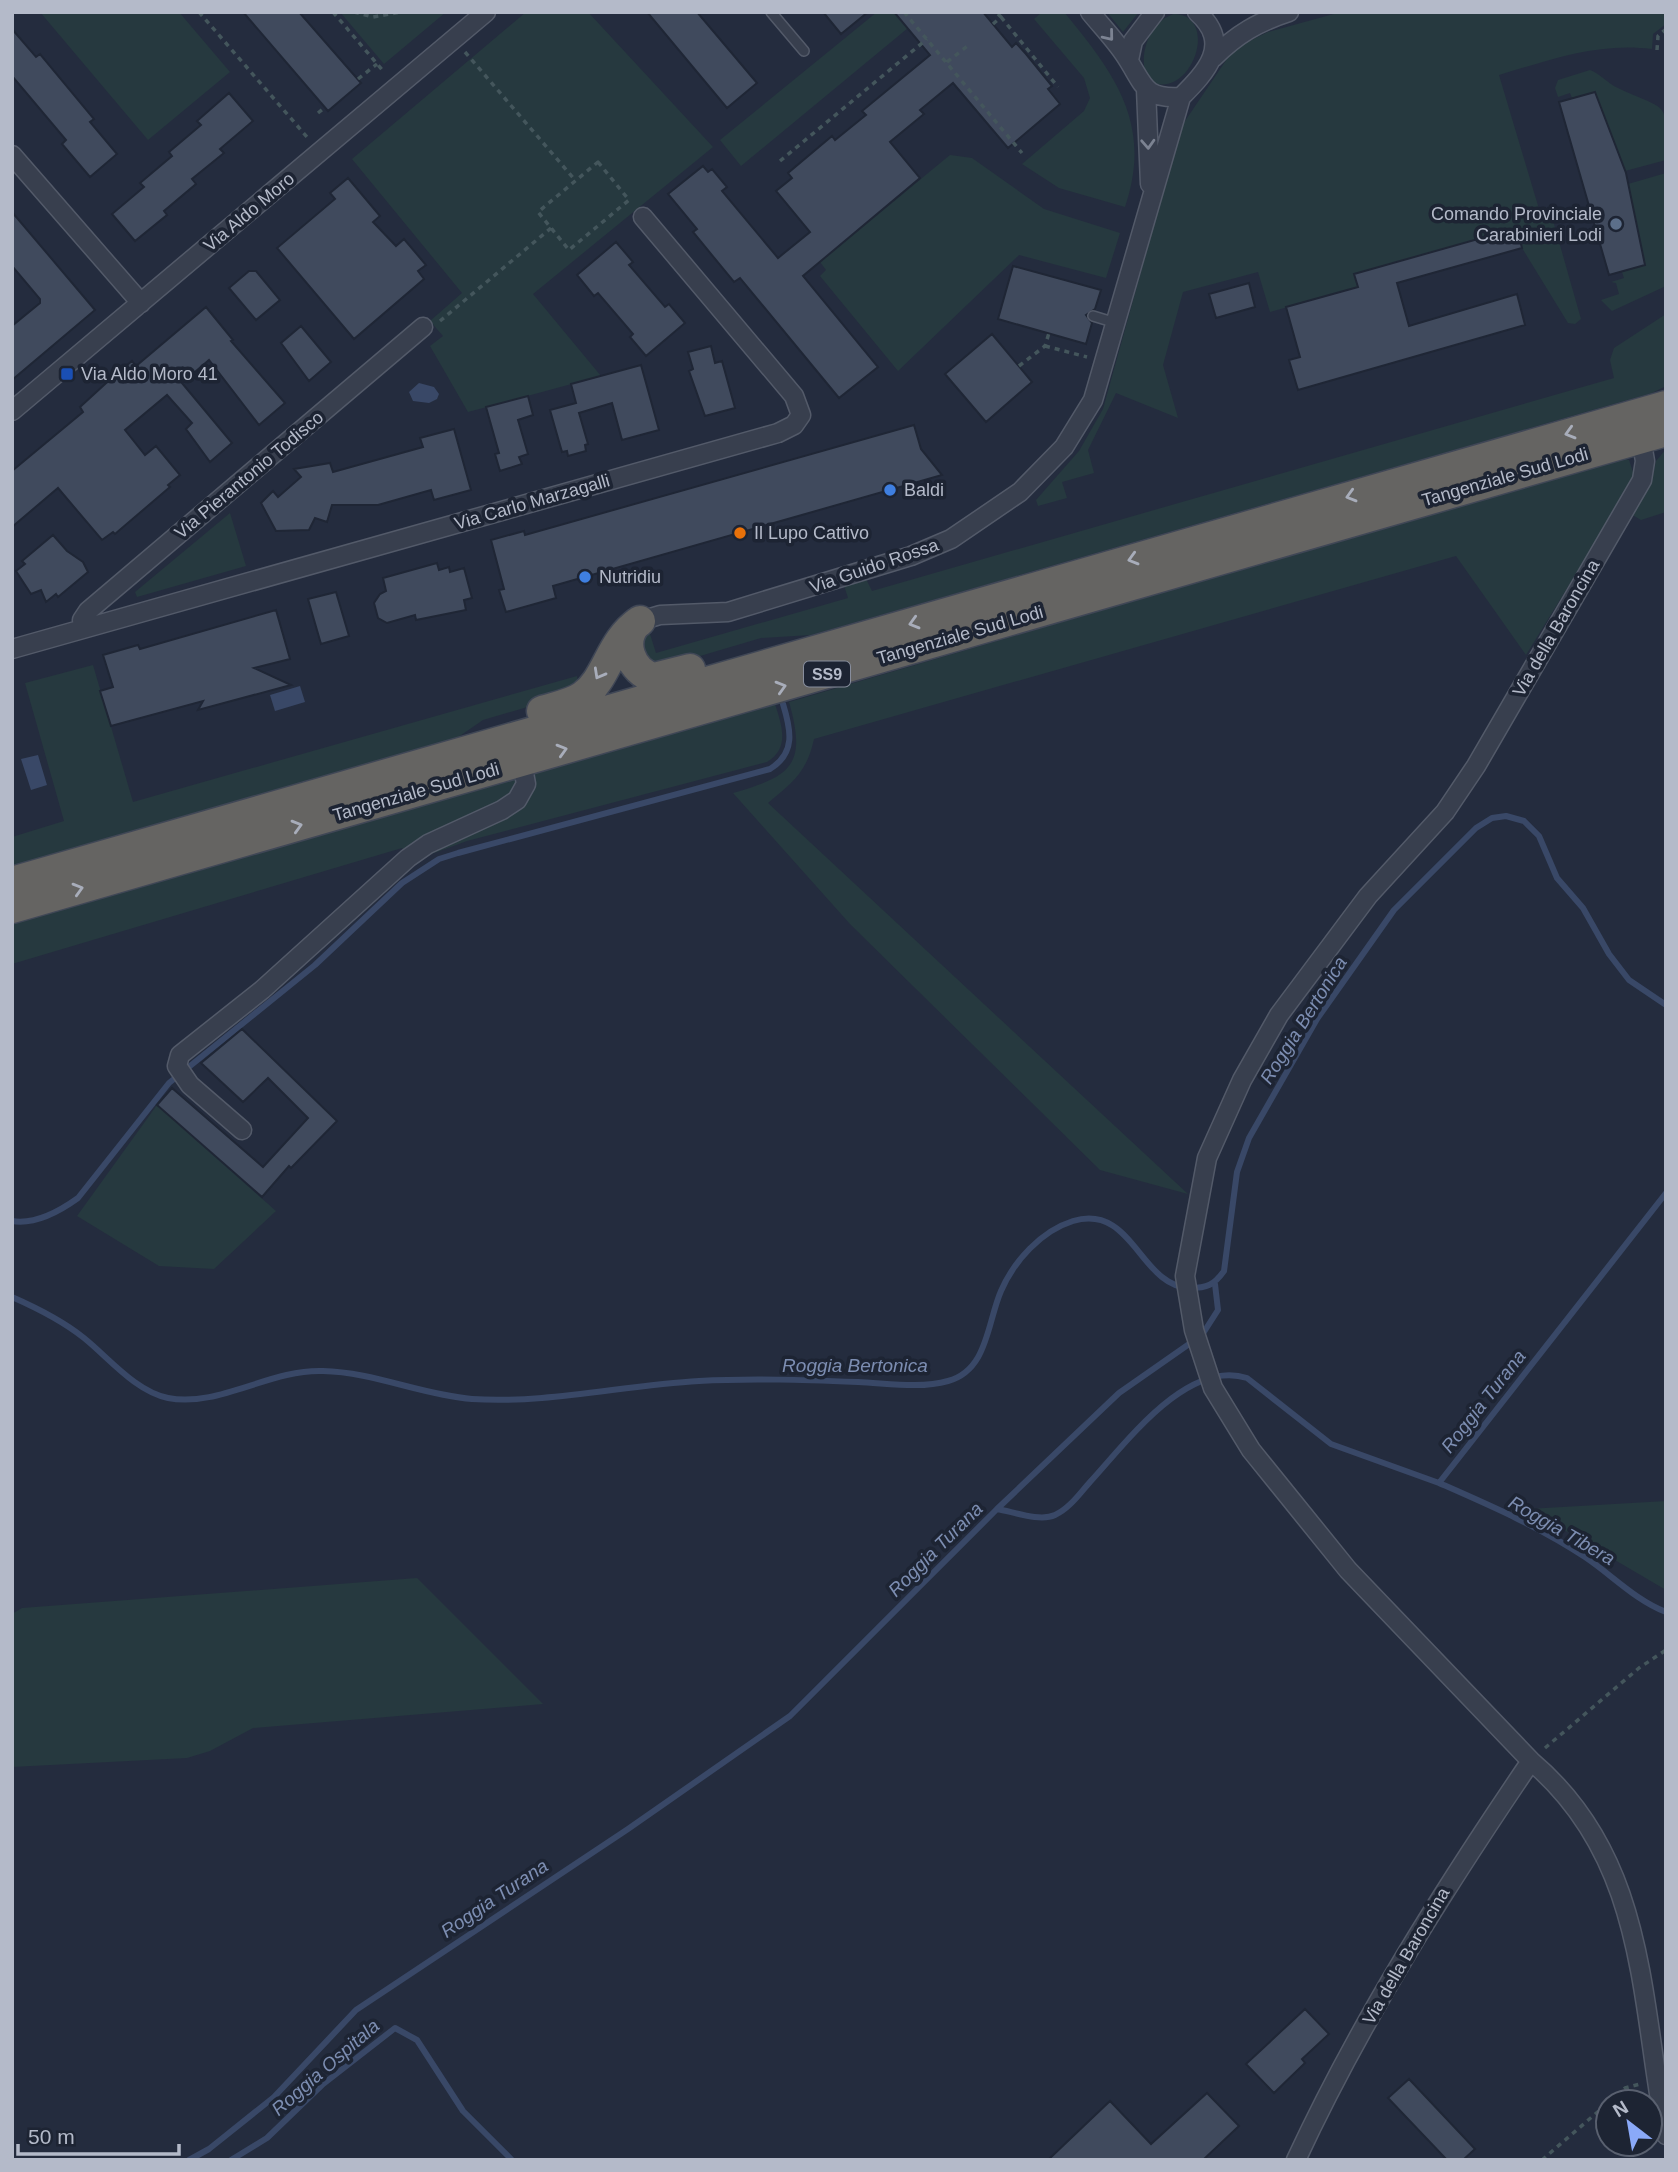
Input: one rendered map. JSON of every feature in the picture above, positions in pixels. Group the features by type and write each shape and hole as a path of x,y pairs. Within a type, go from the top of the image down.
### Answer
{"highway":[{"name":"Tangenziale Sud Lodi","path":"12,882 1666,406"},
{"name":"Tangenziale Sud Lodi","path":"12,908 1653,434"},
{"path":"639,621 631,630 628,650 640,671 654,678 752,652 800,655"},
{"path":"465,752 497,725 566,704 584,695 595,683 621,636 639,621"}],"street":[{"name":"Via Aldo Moro","path":"12,411 486,12"},
{"path":"1090,12 1129,60 1146,89 1160,98 1181,97 1213,58 1236,36 1262,21 1289,12"},
{"path":"1129,60 1133,41 1155,12"},
{"path":"1197,12 1212,34 1213,58"},
{"name":"Via Guido Rossa","path":"1146,89 1151,198"},
{"name":"Via Guido Rossa","path":"639,621 660,615 728,612 887,564 951,539 1020,492 1064,447 1093,401 1181,97"},
{"path":"12,155 141,303"},
{"name":"Via Carlo Marzagalli","path":"12,649 764,436 794,425 801,415 794,396 643,217"},
{"name":"Via Pierantonio Todisco","path":"83,628 82,620 88,611 424,327"},
{"name":"Via della Baroncina","path":"1653,434 1638,489 1476,766 1446,812 1336,935 1279,1015 1242,1080 1207,1158 1198,1192 1185,1276 1186,1298 1213,1388 1251,1450 1348,1570 1563,1792 1600,1849 1617,1882 1637,1942 1655,2080 1666,2135"},
{"path":"242,1130 180,1072 180,1055 262,990 408,858 428,844 502,810 517,800 526,784 522,762"},
{"name":"Via della Baroncina","path":"1296,2160 1320,2108 1448,1883 1531,1761"}],"lane":[{"path":"771,12 804,51"},
{"path":"1093,316 1116,323"}],"path":[{"path":"200,12 320,152"},
{"path":"333,12 384,72"},
{"path":"354,12 373,17 401,12"},
{"path":"904,12 1022,153"},
{"path":"996,12 1058,87"},
{"path":"993,24 1001,18"},
{"path":"1657,50 1658,36 1666,29"},
{"path":"454,39 575,180"},
{"path":"780,161 927,39"},
{"path":"947,63 970,44"},
{"path":"358,79 377,64"},
{"path":"318,113 324,107"},
{"path":"598,162 629,200 569,250 551,228 537,212 598,162"},
{"path":"424,327 434,326 551,228"},
{"path":"1019,366 1045,346 1049,333"},
{"path":"1045,346 1105,362"},
{"path":"1531,1761 1639,1668 1666,1650"},
{"path":"1625,2088 1655,2080"},
{"path":"1542,2160 1594,2114"}],"shaded area":[{"path":"40,12 179,12 230,72 148,140"},
{"path":"340,12 446,12 384,64"},
{"path":"526,12 588,12 713,147 533,294 601,376 468,412 430,346 443,336 430,321 462,293 352,159"},
{"path":"877,12 894,12 908,28 741,166 720,140"},
{"path":"1042,12 1064,12 1099,57 1124,102 1131,125 1134,150 1133,177 1125,207 1059,188 1022,164 1084,111 1090,98 1084,78 1034,19"},
{"path":"1107,12 1137,12 1138,13 1123,32"},
{"path":"1341,12 1666,12 1666,24 1653,34 1652,49 1632,47 1593,50 1499,75 1542,219 1552,217 1581,319 1575,324 1568,323 1522,248 1517,229 1354,275 1360,294 1352,289 1270,312 1258,272 1183,292 1163,365 1178,418 1116,393 1088,450 1094,473 1062,482 1067,498 1038,506 1036,500 1079,451 1103,409 1181,127 1231,53 1241,45 1268,32"},
{"path":"1174,14 1187,18 1195,26 1198,39 1196,52 1181,77 1170,83 1156,84 1145,72 1146,46 1159,23"},
{"path":"1590,70 1614,86 1662,110 1666,126 1666,160 1625,171 1595,92 1572,98 1570,93 1558,97 1555,88 1558,80"},
{"path":"950,155 972,158 1044,209 1120,233 1106,278 1019,255 898,371 820,276 826,270 820,262"},
{"path":"1666,173 1666,286 1612,311 1601,300 1619,294 1616,283 1611,282 1624,278 1622,272 1645,265 1628,184"},
{"path":"1666,314 1666,386 1652,393 811,635 761,638 663,667 650,665 639,641 649,631 656,653 848,598 843,582 864,575 872,591 1614,378 1610,360 1614,348"},
{"path":"1666,449 1666,512 1641,520 1631,514 1652,479 1656,461"},
{"path":"1621,458 1629,460 1635,478 1526,655 1456,556 814,739 798,776 768,803 1188,1194 1100,1170 850,924 733,793 769,780 790,765 795,754 796,740 789,702"},
{"path":"230,513 246,566 137,597 135,592"},
{"path":"93,665 133,802 577,676 578,682 558,698 483,720 451,742 12,869 12,837 64,821 25,683"},
{"path":"775,704 782,736 779,750 767,762 467,841 426,856 406,854 402,848 12,964 12,922"},
{"path":"157,1105 276,1211 214,1269 159,1266 77,1216"},
{"path":"1666,1501 1666,1590 1528,1509"},
{"path":"417,1578 543,1704 253,1728 210,1751 187,1758 12,1767 12,1614 22,1608"}],"water":[{"path":"419,383 434,387 439,394 437,399 429,403 413,401 409,392"},
{"path":"300,686 305,702 275,711 270,695"},
{"path":"38,755 47,785 31,790 21,759"}],"building":[{"path":"243,12 299,12 361,83 328,111"},
{"path":"647,12 697,12 757,83 727,108"},
{"path":"823,12 868,12 841,34"},
{"path":"894,12 983,12 1012,47 1016,43 1026,54 1052,86 1048,89 1060,104 1008,148 953,83 920,110 924,114 890,142 920,178 803,276 878,367 839,398 740,278 734,282 693,232 697,229 668,194 703,166 708,172 712,169 727,187 722,191 778,258 810,232 776,191 792,178 788,173 832,136 835,140 866,115 862,111 930,55"},
{"path":"12,29 36,57 40,54 94,119 90,122 117,154 90,177 62,144 66,140 12,76"},
{"name":"Comando Provinciale Carabinieri Lodi","path":"1595,92 1626,173 1645,265 1609,275 1559,102"},
{"path":"229,93 253,121 220,149 224,153 192,179 196,184 164,211 167,215 135,241 112,214 144,187 140,183 172,156 169,152 201,125 197,121"},
{"path":"348,178 380,216 373,222 396,246 404,239 426,265 418,271 424,279 354,339 277,248 335,199 330,193"},
{"path":"12,212 95,310 12,380 12,326 40,303 40,299 12,266"},
{"path":"1517,228 1522,248 1397,283 1409,326 1517,294 1525,325 1298,390 1289,360 1300,357 1286,307 1358,287 1354,274"},
{"path":"616,242 633,262 629,265 665,307 669,304 685,323 646,356 630,337 633,334 598,293 594,296 577,275"},
{"path":"1013,266 1101,290 1095,309 1086,315 1092,323 1086,344 998,319"},
{"path":"249,271 256,271 280,300 256,320 229,288"},
{"path":"1249,283 1255,307 1216,318 1209,294"},
{"path":"206,307 233,340 231,341 285,403 259,425 209,360 182,383 232,443 210,462 186,429 192,423 167,395 125,430 145,455 156,446 180,475 168,485 170,487 115,534 113,532 102,540 58,488 12,527 12,471 83,412 80,407 116,374 132,361 136,366"},
{"path":"301,326 331,362 309,381 281,343"},
{"path":"992,334 1032,382 986,422 945,374"},
{"path":"711,346 715,363 722,361 735,408 705,416 689,371 693,369 688,352"},
{"path":"641,365 659,430 622,440 612,403 579,413 588,444 585,445 586,451 568,456 567,451 562,452 550,410 576,403 571,384"},
{"path":"528,396 533,415 518,420 528,454 519,457 522,464 500,471 495,454 499,453 486,407"},
{"path":"914,425 921,449 942,475 553,586 556,598 506,612 499,590 504,589 491,540 524,531 525,535"},
{"path":"454,429 471,490 434,500 431,490 378,505 332,505 327,522 315,518 309,530 276,531 261,503 273,491 278,497 301,477 294,469 330,463 333,472 423,447 420,438"},
{"path":"53,535 67,551 83,562 88,572 58,597 56,594 46,602 41,590 31,594 16,571 25,564 22,561"},
{"path":"437,563 439,570 449,567 450,572 464,568 472,598 464,600 466,610 416,620 415,615 387,623 378,618 374,603 380,594 386,591 383,578"},
{"path":"336,592 349,636 321,644 308,599"},
{"path":"276,610 290,659 254,668 291,685 198,710 203,701 111,726 100,691 113,687 103,655 138,645 140,649"},
{"path":"242,1029 337,1121 291,1168 289,1166 262,1197 157,1105 172,1088 263,1167 308,1118 268,1078 243,1102 201,1063"},
{"path":"1305,2009 1329,2034 1302,2059 1305,2063 1274,2093 1246,2064"},
{"path":"1409,2079 1475,2149 1463,2160 1447,2160 1388,2098"},
{"path":"1207,2093 1239,2126 1203,2160 1048,2160 1110,2101 1151,2144"}],"waterway":[{"path":"12,1221 39,1219 78,1198 169,1083 315,965 402,883 439,859 458,853 770,769 778,763 788,748 788,723 783,704"},
{"name":"Roggia Bertonica","path":"12,1297 67,1326 144,1388 168,1398 187,1400 206,1398 283,1376 323,1371 360,1375 453,1397 500,1400 557,1397 719,1380 915,1385 937,1383 961,1375 979,1356 1001,1291 1021,1258 1050,1232 1073,1221 1093,1219 1110,1224 1123,1234 1159,1275 1173,1284 1190,1288 1210,1285 1217,1280 1224,1271 1237,1172 1249,1138 1317,1019 1394,910 1476,828 1492,818 1506,816 1524,821 1539,836 1557,878 1583,908 1609,954 1629,980 1666,1005"},
{"name":"Roggia Turana","path":"189,2160 209,2149 274,2097 356,2010 628,1829 790,1716 997,1509 1027,1516 1049,1517 1065,1508 1140,1427 1180,1392 1202,1381 1225,1375 1247,1378 1331,1444 1439,1483 1666,1193"},
{"path":"997,1509 1119,1393 1202,1335 1218,1310 1215,1284"},
{"name":"Roggia Tibera","path":"1439,1483 1550,1536 1585,1557 1644,1601 1666,1612"},
{"name":"Roggia Ospitala","path":"231,2160 267,2138 322,2085 395,2028 417,2040 463,2111 512,2160"}],"place":[{"name":"Comando Provinciale Carabinieri Lodi","path":"1616,224"},
{"name":"Via Aldo Moro 41","path":"67,374"},
{"name":"Baldi","path":"890,490"},
{"name":"Il Lupo Cattivo","path":"740,533"},
{"name":"Nutridiu","path":"585,577"}]}
